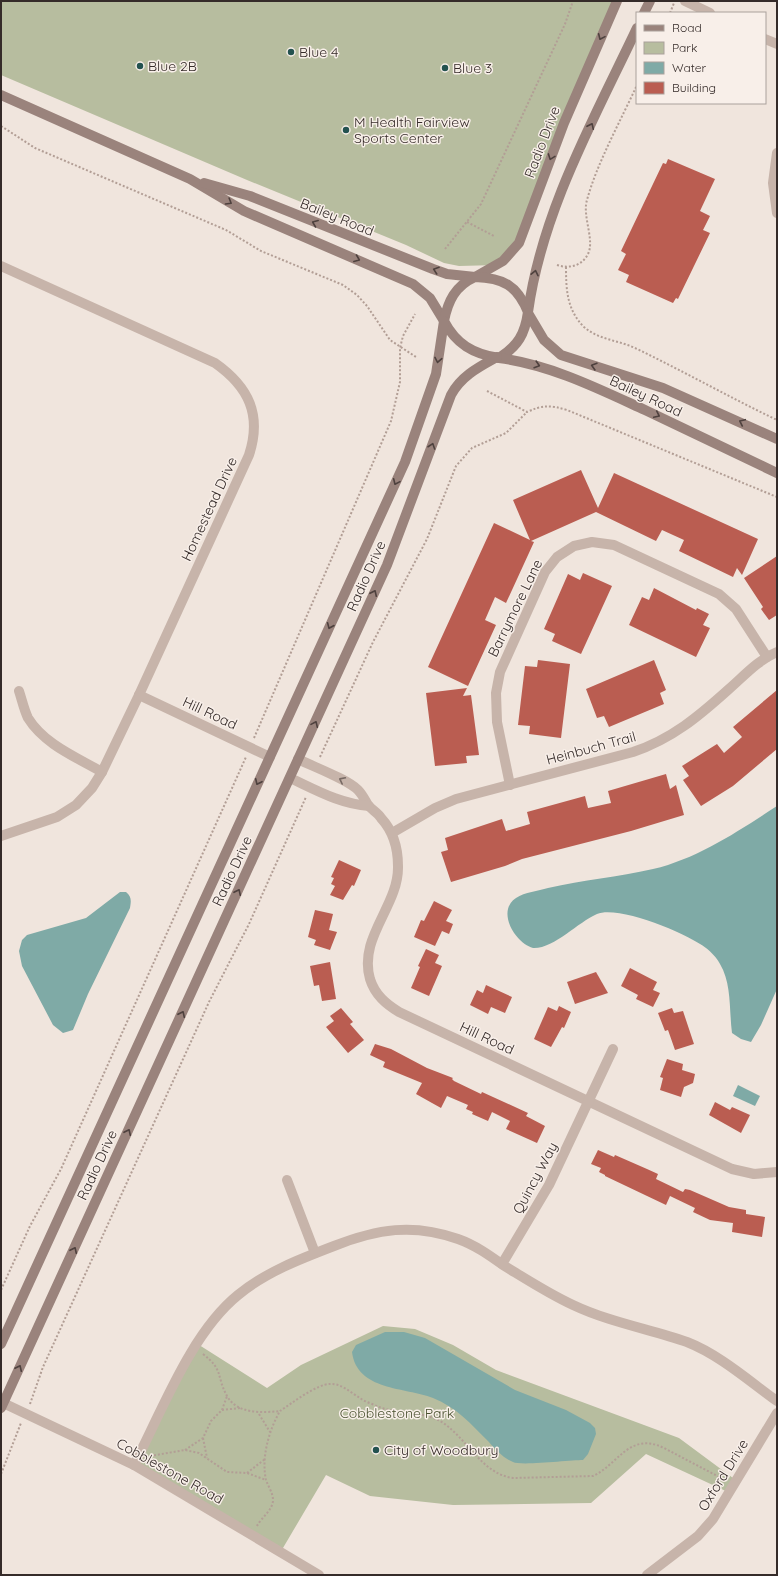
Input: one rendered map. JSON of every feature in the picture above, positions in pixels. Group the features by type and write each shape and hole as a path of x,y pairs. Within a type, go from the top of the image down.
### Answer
{"main road":[{"name":"Radio Drive","path":"475,277 503,261 519,243 564,123 617,1"},
{"path":"644,12 650,1"},
{"path":"528,312 522,298 513,287 494,278 475,277 465,281 455,291 449,302 444,321 452,334 465,347 477,353 498,357 514,347 522,338 528,312 539,253 555,209 636,30"},
{"name":"Bailey Road","path":"1,95 190,179 244,211 413,284 430,298 444,321"},
{"name":"Bailey Road","path":"190,179 250,196 447,274 475,277"},
{"name":"Bailey Road","path":"528,312 544,340 562,355 663,388 777,439"},
{"name":"Radio Drive","path":"1,1344 405,462 436,374 444,321"},
{"name":"Radio Drive","path":"2,1405 387,565 451,395 468,375 498,357"},
{"name":"Bailey Road","path":"498,357 532,364 565,374 630,403 777,473"}],"street":[{"path":"685,1 708,12"},
{"path":"766,39 777,44"},
{"path":"777,153 773,183 777,213"},
{"name":"Homestead Drive","path":"1,266 215,364 236,380 246,394 253,410 253,442 249,455 102,772 92,788 76,805 57,817 1,836"},
{"path":"750,460 777,467"},
{"name":"Barrymore Lane","path":"510,785 497,722 496,693 500,672 545,572 557,557 574,546 597,542 614,545 719,594 736,609 767,657"},
{"name":"Heinbuch Trail","path":"392,833 450,801 633,752 660,742 693,721 767,657 777,652"},
{"path":"19,691 28,717 42,736 102,772"},
{"name":"Hill Road","path":"139,695 270,757"},
{"name":"Hill Road","path":"298,759 351,785 358,790 369,806 380,816 392,833 398,864 397,880 392,896 372,940 368,957 369,972 378,994 388,1006 732,1169 754,1174 777,1172"},
{"path":"290,778 351,805 369,806"},
{"name":"Quincy Way","path":"502,1264 549,1185 613,1049"},
{"path":"287,1180 315,1254"},
{"path":"136,1462 194,1347 220,1311 237,1295 276,1270 358,1237 379,1231 416,1230 438,1233 459,1239 477,1247 502,1264 577,1308 694,1346 727,1365 777,1402"},
{"name":"Cobblestone Road","path":"2,1405 136,1462 252,1535 320,1575"},
{"name":"Oxford Drive","path":"647,1575 698,1536 713,1519 777,1413"}],"path":[{"path":"445,249 481,204 565,24 573,1"},
{"path":"670,12 675,1"},
{"path":"557,265 571,267 582,262 588,254 590,248 585,214 586,201 595,177 636,87"},
{"path":"1,126 35,148 226,230 261,251 343,285 357,295 367,306 390,340 400,348 416,357"},
{"path":"467,222 494,236"},
{"path":"566,267 567,290 571,307 580,321 590,331 605,339 640,351 777,420"},
{"path":"258,730 390,421 400,382 400,348 403,336 415,314"},
{"path":"487,391 527,412"},
{"path":"321,756 373,642 427,539 456,466 472,448 506,433 527,412 544,406 567,410 777,497"},
{"path":"1,1290 30,1226 61,1169 244,763"},
{"path":"33,1398 43,1367 202,1016 249,924 305,799"},
{"path":"194,1347 212,1362 218,1370 227,1396 241,1408 259,1414 280,1411 324,1384 340,1386 361,1399 381,1408 436,1419 454,1432 488,1468 503,1477 593,1476 601,1472 626,1450 647,1443 656,1444 734,1485"},
{"path":"136,1462 185,1450 203,1438 211,1421 222,1410 227,1396"},
{"path":"222,1410 241,1408"},
{"path":"252,1535 260,1521 271,1508 273,1500 266,1480 265,1459 270,1432 280,1411"},
{"path":"259,1414 270,1432"},
{"path":"1,1474 18,1430"},
{"path":"203,1438 207,1458"},
{"path":"185,1450 199,1453 227,1472 247,1473 266,1480"},
{"path":"247,1473 265,1459"}],"green space":[{"name":"M Health Fairview Sports Center","path":"1,1 617,1 523,234 497,265 459,266 444,263 406,245 247,180 1,75"},
{"name":"Cobblestone Park","path":"383,1326 415,1329 453,1345 496,1370 679,1438 737,1481 730,1493 646,1454 591,1503 453,1505 370,1496 326,1475 280,1553 134,1465 196,1343 267,1388 301,1365"}],"water":[{"path":"777,806 777,989 761,1025 751,1042 741,1039 732,1033 727,980 724,972 714,955 697,942 653,922 636,917 607,912 597,914 557,940 541,947 533,948 526,945 514,933 510,926 508,911 510,904 523,894 561,885 640,872 670,864 718,843"},
{"path":"120,892 126,892 130,897 130,908 88,994 73,1030 63,1033 53,1025 22,966 19,951 22,940 27,935 86,918"},
{"path":"738,1085 760,1096 755,1106 733,1096"},
{"path":"385,1332 404,1332 425,1338 515,1390 566,1410 590,1423 595,1428 596,1434 588,1454 583,1460 535,1463 513,1462 499,1453 469,1422 449,1406 422,1394 384,1386 372,1381 363,1374 356,1365 352,1352 356,1345"}],"building":[{"path":"668,159 715,179 700,211 710,216 703,230 710,233 678,299 676,298 673,303 626,282 629,275 618,270 626,254 621,251 663,163 666,164"},
{"path":"581,470 598,508 614,473 758,539 742,575 737,568 733,577 679,551 684,540 662,530 656,541 596,512 531,541 534,542 506,603 495,597 485,620 496,625 468,686 428,667 494,523 530,540 513,500"},
{"path":"777,556 777,615 769,620 761,609 763,607 744,578"},
{"path":"583,573 612,586 581,654 552,641 555,634 544,629 568,574 580,580"},
{"path":"654,588 696,610 697,608 709,614 703,625 710,628 696,657 629,625 642,597 649,600"},
{"path":"538,660 570,664 561,738 529,734 530,726 518,725 525,666 537,667"},
{"path":"654,660 666,690 660,693 664,704 609,727 604,716 597,718 586,689"},
{"path":"467,688 463,696 471,695 479,755 466,756 467,763 435,766 426,693"},
{"path":"777,690 777,749 733,786 701,806 683,780 689,776 682,766 717,744 724,753 742,737 733,727"},
{"path":"666,774 670,789 676,785 684,815 631,831 522,859 505,866 451,882 441,852 448,850 445,838 502,819 506,831 530,824 527,812 585,796 588,808 611,803 608,791"},
{"path":"339,860 361,870 354,886 352,885 343,900 330,895 335,886 331,884 334,878 331,877"},
{"path":"434,901 452,910 446,921 453,924 449,934 442,931 435,946 414,937 421,920 424,921"},
{"path":"315,910 333,914 329,930 337,932 330,950 314,945 316,940 308,937"},
{"path":"426,949 439,955 435,963 442,966 429,996 411,988 420,967 418,966"},
{"path":"330,962 336,999 322,1001 319,985 314,986 310,966"},
{"path":"630,968 657,982 653,990 660,993 653,1007 636,999 638,995 621,986"},
{"path":"596,972 608,993 575,1004 567,982"},
{"path":"486,985 512,997 505,1013 491,1007 488,1014 470,1005 477,990 483,993"},
{"path":"559,1006 571,1012 564,1028 562,1027 551,1047 534,1039 548,1007 557,1011"},
{"path":"341,1008 353,1022 350,1024 364,1040 348,1053 326,1027 334,1021 330,1016"},
{"path":"672,1008 674,1013 683,1011 694,1044 675,1050 668,1030 665,1031 658,1013"},
{"path":"375,1044 391,1049 427,1068 453,1078 452,1079 454,1081 481,1094 482,1092 528,1113 526,1116 545,1126 537,1143 506,1129 510,1121 492,1112 488,1121 472,1114 473,1112 466,1109 468,1105 447,1096 441,1108 416,1094 422,1083 383,1067 385,1062 370,1055"},
{"path":"667,1059 683,1064 682,1070 695,1074 693,1083 684,1087 681,1097 660,1090 663,1078 660,1077"},
{"path":"715,1102 730,1110 732,1107 750,1115 741,1133 709,1115"},
{"path":"598,1150 614,1157 615,1155 658,1174 656,1179 683,1192 685,1189 690,1190 729,1207 746,1210 746,1214 765,1217 762,1237 732,1232 733,1223 710,1220 693,1212 695,1208 670,1196 666,1205 605,1176 599,1172 601,1168 591,1164"}],"place":[{"name":"Blue 4","path":"291,52"},
{"name":"Blue 2B","path":"140,66"},
{"name":"Blue 3","path":"445,68"},
{"name":"M Health Fairview Sports Center","path":"346,130"},
{"name":"City of Woodbury","path":"376,1450"}]}
